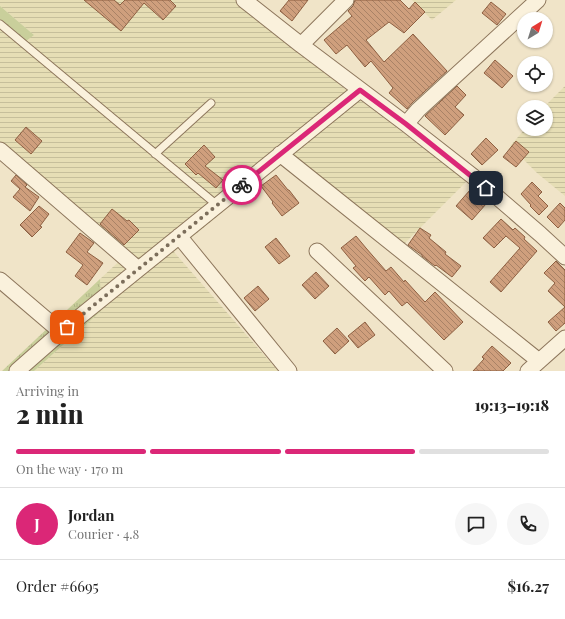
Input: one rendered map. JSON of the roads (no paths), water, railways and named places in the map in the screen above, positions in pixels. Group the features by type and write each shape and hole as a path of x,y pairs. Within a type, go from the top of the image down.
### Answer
{"street":[{"path":"244,0 475,178 565,257"},
{"path":"301,45 346,0"},
{"path":"406,124 418,110 538,0"},
{"path":"17,371 61,332 360,90"},
{"path":"0,150 138,269"},
{"path":"280,154 539,361"},
{"path":"179,236 289,371"},
{"path":"317,251 444,371"},
{"path":"0,280 61,332"},
{"path":"528,371 565,338"}],"lane":[{"path":"0,24 217,205"},
{"path":"155,154 211,103"}]}
